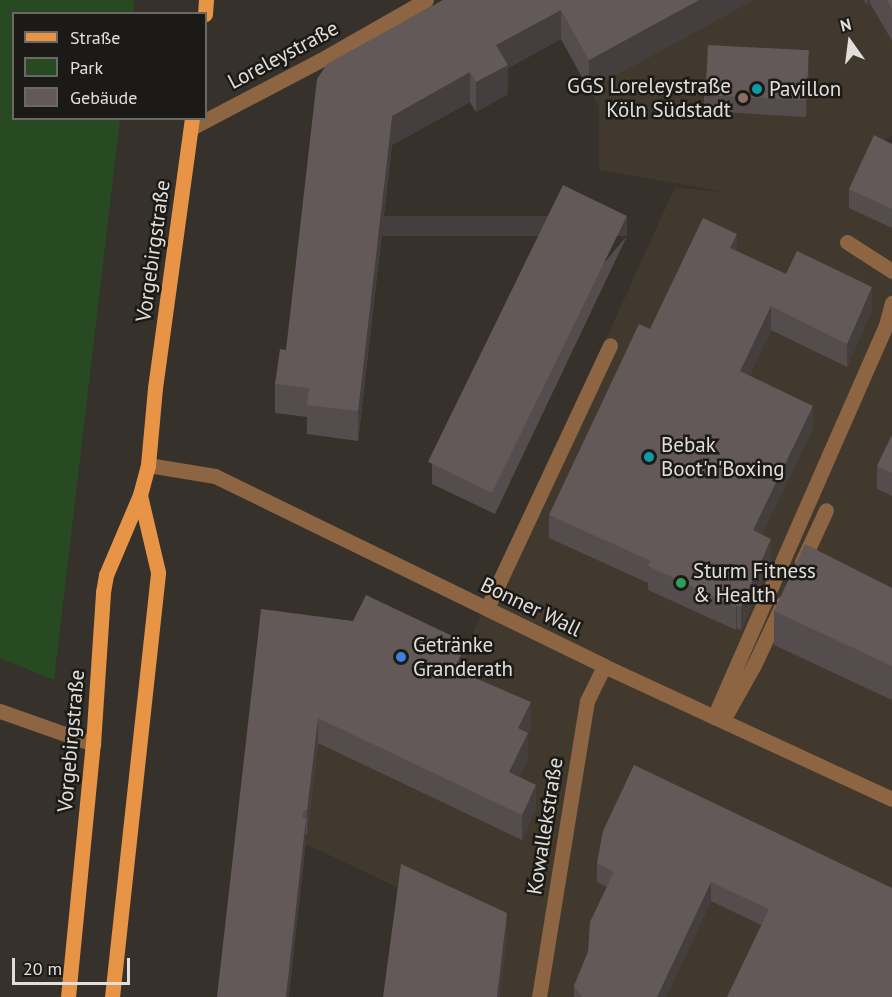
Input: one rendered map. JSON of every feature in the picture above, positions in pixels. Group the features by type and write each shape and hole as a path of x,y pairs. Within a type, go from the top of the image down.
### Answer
{"main road":[{"name":"Vorgebirgstraße","path":"68,997 93,744 103,592 106,575 140,495 148,465 155,388 191,123"},
{"name":"Vorgebirgstraße","path":"112,997 158,572 140,495"}],"street":[{"name":"Loreleystraße","path":"207,115 326,57 426,0"},
{"path":"847,242 892,271"},
{"path":"718,718 886,325 892,303"},
{"path":"487,608 610,345"},
{"name":"Bonner Wall","path":"148,465 215,476 604,666 892,799"},
{"path":"797,572 826,510"},
{"path":"718,718 754,665 787,593"},
{"name":"Kowallekstraße","path":"539,997 586,701 604,666"},
{"path":"0,711 93,744"}],"shaded area":[{"path":"539,0 892,0 892,136 867,148 892,160 892,997 386,997 401,889 306,844 320,721 334,643 363,608 463,655 675,187 731,193 599,170 599,107"}],"green space":[{"path":"0,0 134,0 133,12 12,12 12,120 120,120 54,680 0,658"}],"building":[{"path":"443,0 699,0 589,60 561,10 496,45 508,65 476,82 470,72 392,116 358,411 307,405 309,388 275,384 280,349 286,350 317,79 327,64"},
{"name":"Pavillon","path":"708,45 809,50 806,100 705,95"},
{"path":"874,135 892,144 892,209 849,189"},
{"path":"563,185 627,216 492,493 428,462"},
{"path":"703,218 737,234 730,248 786,274 797,251 872,287 847,344 771,306 740,371 813,406 753,530 771,539 741,607 737,605 736,607 648,566 651,561 549,515 639,324 650,329"},
{"path":"892,435 892,473 877,466"},
{"path":"805,544 892,588 892,666 774,611"},
{"path":"366,595 467,643 454,669 531,702 518,728 528,733 509,772 536,785 522,815 318,718 307,810 304,810 302,817 306,819 286,997 217,997 261,609 353,621"},
{"path":"634,765 892,888 892,997 727,997 769,909 711,882 657,997 582,997 574,986 588,952 590,922 614,872 597,863 603,831"},
{"path":"401,864 507,913 497,997 383,997"}],"place":[{"name":"Pavillon","path":"757,89"},
{"name":"GGS Loreleystraße Köln Südstadt","path":"743,98"},
{"name":"Bebak Boot'n'Boxing","path":"649,457"},
{"name":"Sturm Fitness & Health","path":"681,583"},
{"name":"Getränke Granderath","path":"401,657"}]}
